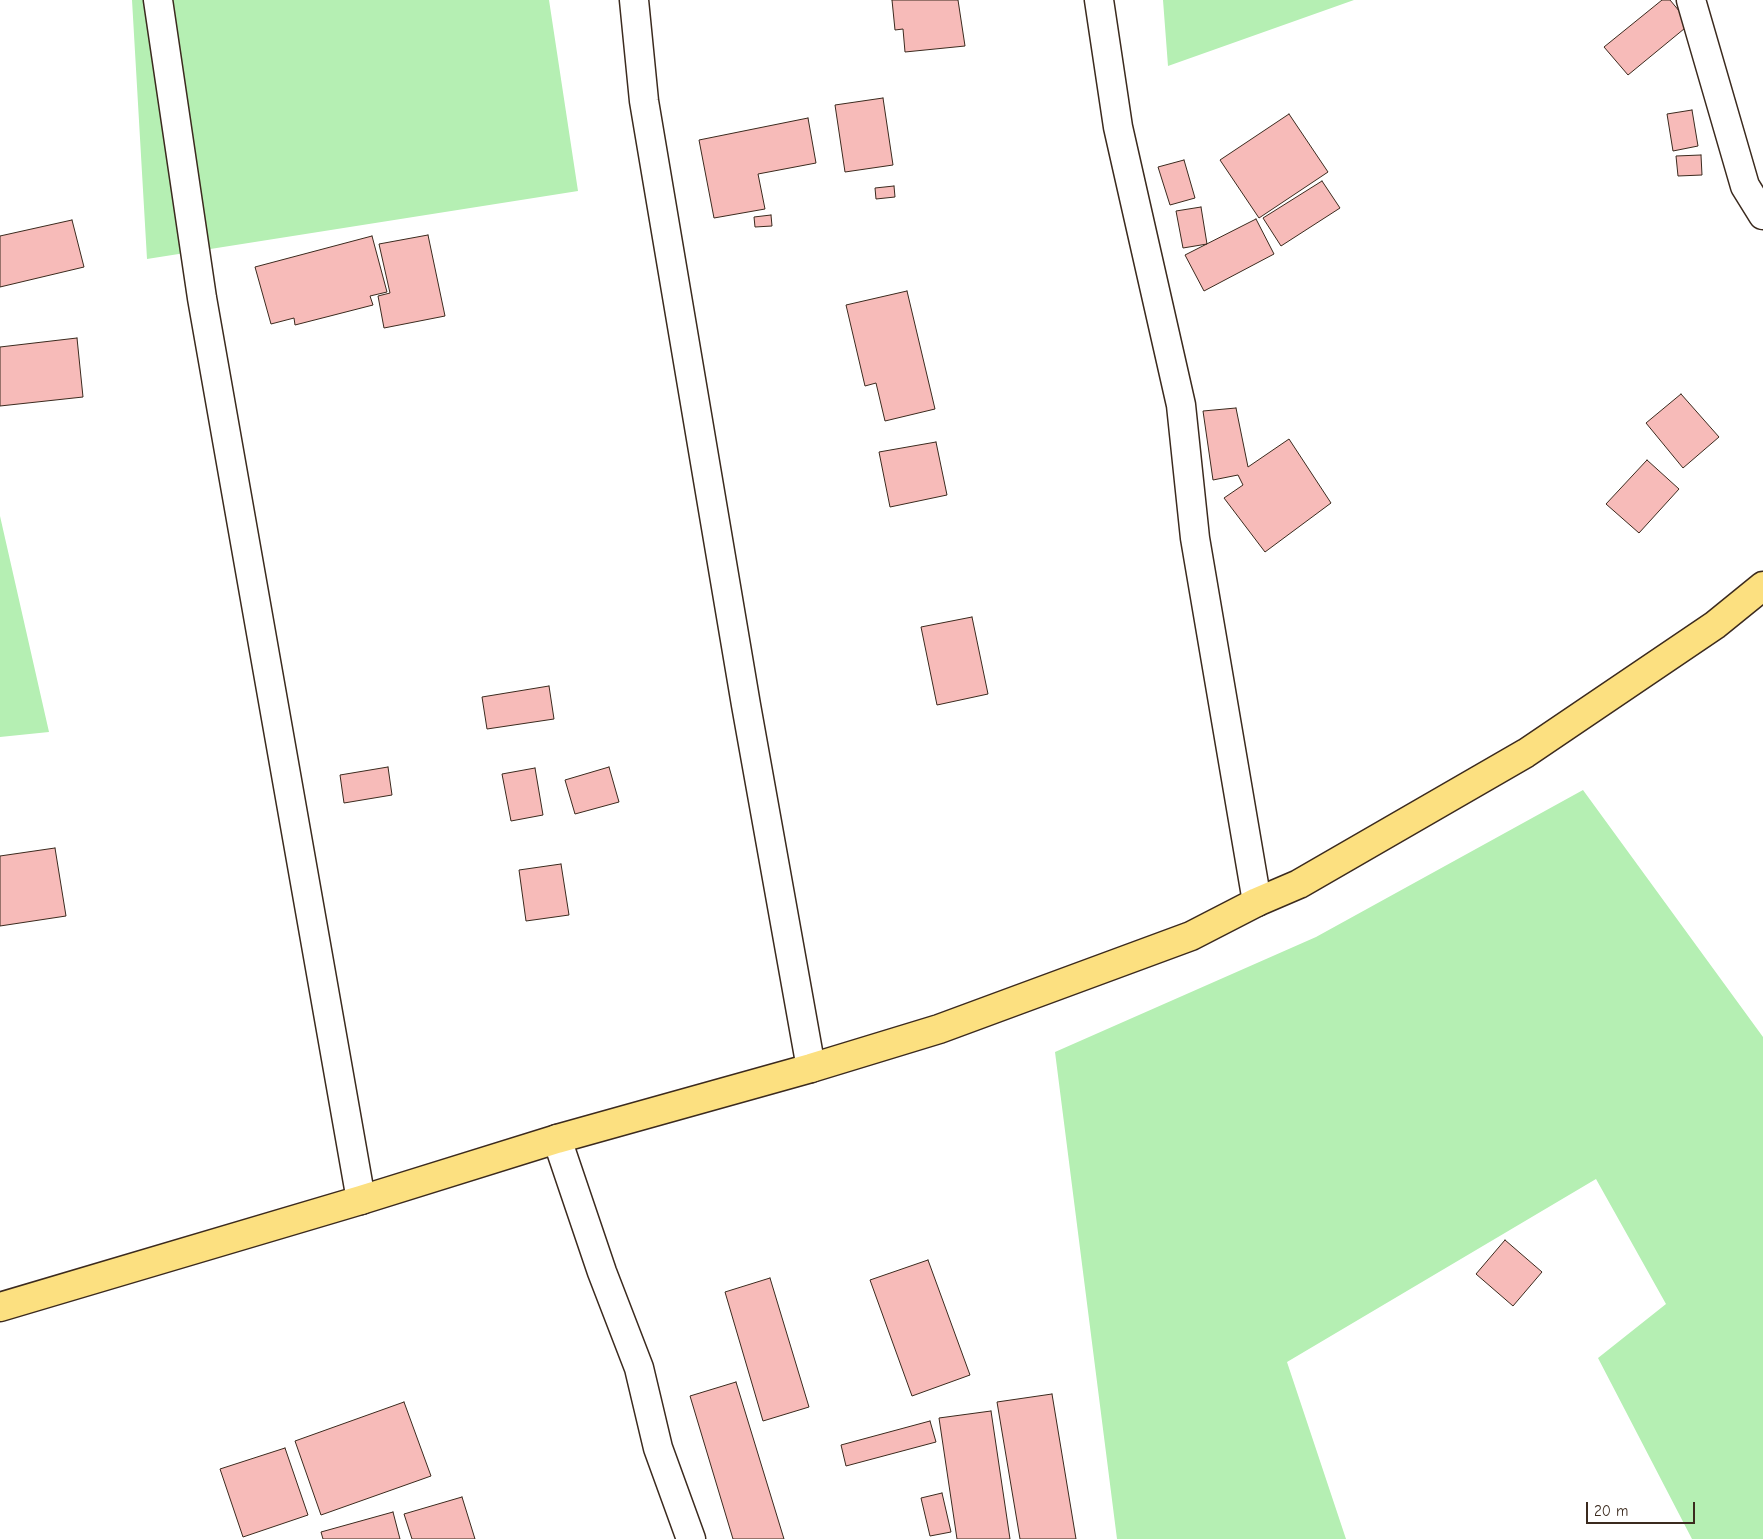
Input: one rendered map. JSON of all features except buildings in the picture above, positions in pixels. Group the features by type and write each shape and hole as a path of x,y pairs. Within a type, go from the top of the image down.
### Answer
{"main road":[{"path":"0,1307 361,1200 557,1139 811,1068 949,1026 1191,936 1257,902 1298,884 1526,753 1714,625 1763,586"}],"street":[{"path":"158,0 202,298 361,1200"},
{"path":"634,0 644,101 746,705 811,1068"},
{"path":"1099,0 1118,127 1181,405 1194,538 1257,902"},
{"path":"1691,0 1745,186 1763,215"},
{"path":"557,1139 602,1272 639,1368 658,1448 691,1539"}],"green space":[{"path":"132,0 549,0 578,191 147,259"},
{"path":"1163,0 1354,0 1168,66"},
{"path":"0,516 49,732 0,737"},
{"path":"1583,790 1763,1037 1763,1539 1692,1539 1598,1358 1666,1304 1596,1179 1287,1362 1346,1539 1117,1539 1055,1052 1316,937"}]}
